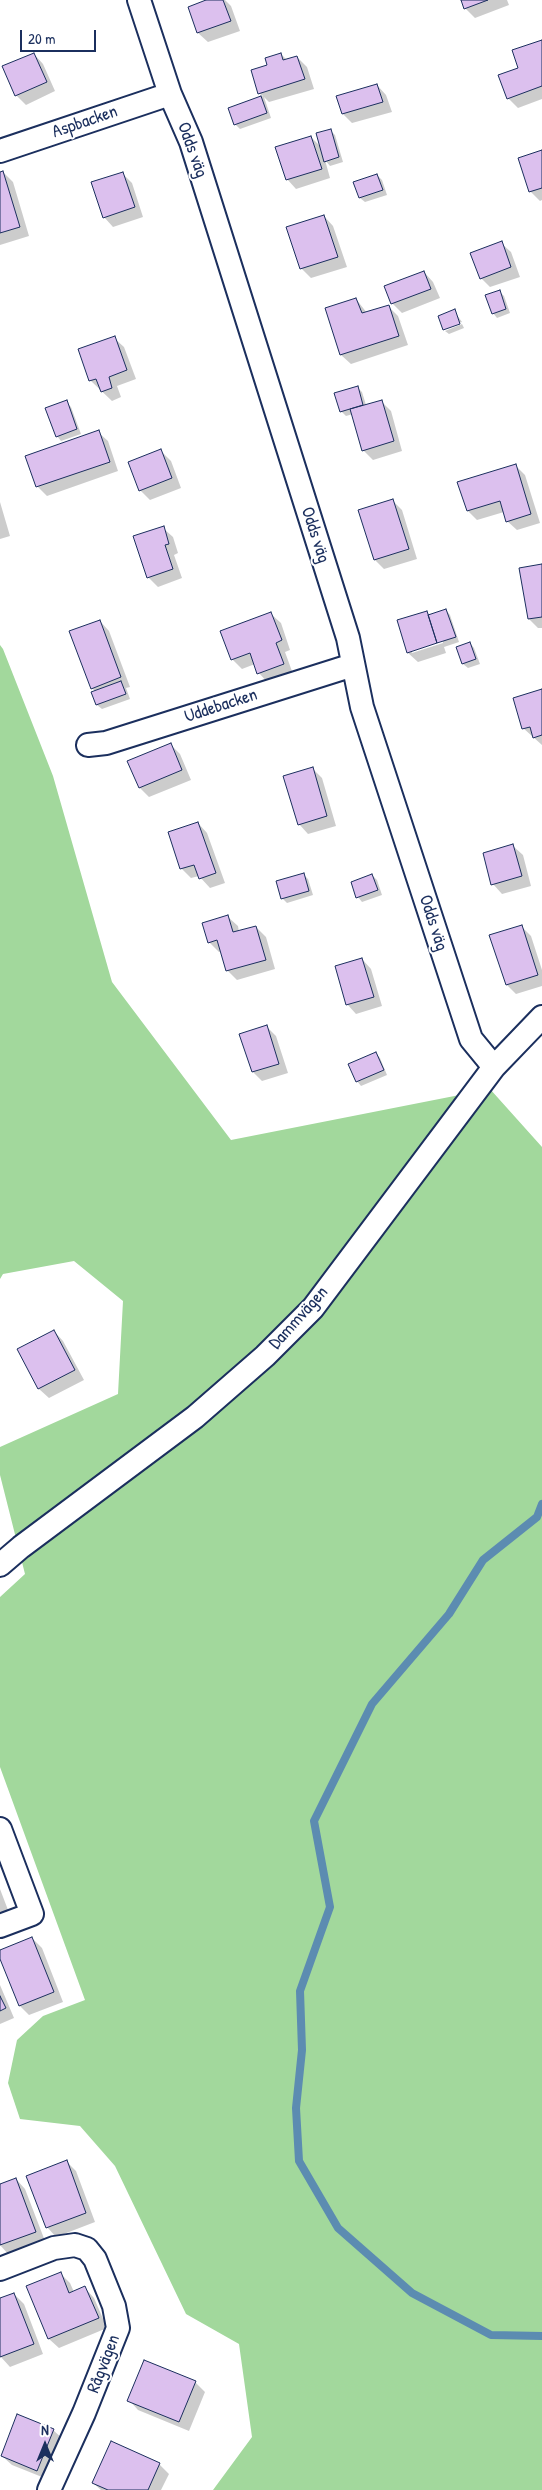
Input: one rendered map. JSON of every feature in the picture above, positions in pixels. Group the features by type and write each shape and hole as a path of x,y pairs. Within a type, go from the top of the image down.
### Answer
{"street":[{"name":"Odds väg","path":"139,0 170,94 191,142 348,638 362,707 471,1040 494,1067"},
{"name":"Aspbacken","path":"0,151 170,94"},
{"name":"Uddebacken","path":"88,745 106,743 353,665"},
{"name":"Dammvägen","path":"0,1565 21,1547 195,1417 265,1356 313,1308 494,1067 542,1017"},
{"path":"0,1828 32,1914 0,1926"},
{"name":"Rågvägen","path":"0,2269 54,2248 75,2245 87,2249 95,2259 114,2306 118,2328 84,2413 49,2490"}],"green space":[{"path":"0,645 53,776 112,982 231,1140 490,1089 542,1147 542,2490 213,2490 252,2437 239,2344 186,2314 115,2166 80,2126 20,2119 8,2083 17,2040 43,2016 85,2000 0,1767 0,1597 25,1574 0,1475 0,1447 118,1394 123,1301 74,1261 3,1274 0,1279"}],"building":[{"path":"206,0 223,0 231,21 197,33 188,7"},
{"path":"461,0 488,0 464,9"},
{"path":"542,40 542,86 507,99 498,75 518,68 512,50"},
{"path":"34,53 47,82 15,96 2,66"},
{"path":"281,53 283,60 297,56 305,79 258,94 251,70 267,65 265,58"},
{"path":"377,84 383,102 342,114 336,96"},
{"path":"261,96 267,113 234,125 228,108"},
{"path":"331,129 339,157 324,162 316,133"},
{"path":"311,136 322,169 286,180 275,147"},
{"path":"542,150 542,188 529,192 518,158"},
{"path":"3,171 20,227 0,233 0,172"},
{"path":"123,172 135,207 103,218 91,182"},
{"path":"377,174 383,190 359,198 353,182"},
{"path":"324,215 338,257 300,269 286,227"},
{"path":"502,241 511,267 480,279 470,253"},
{"path":"424,271 431,289 391,304 384,286"},
{"path":"500,290 506,309 492,314 485,295"},
{"path":"356,298 362,313 389,305 399,336 340,355 325,308"},
{"path":"455,309 460,324 443,330 438,316"},
{"path":"115,336 127,370 109,377 112,388 101,392 96,379 89,381 78,349"},
{"path":"358,386 363,405 340,412 334,393"},
{"path":"67,400 77,429 56,437 45,408"},
{"path":"382,400 394,441 362,451 350,409"},
{"path":"99,430 110,462 36,487 25,456"},
{"path":"161,449 172,478 139,491 128,462"},
{"path":"516,464 531,514 506,522 500,501 467,511 457,482"},
{"path":"393,499 409,549 374,560 358,510"},
{"path":"164,526 169,544 165,545 173,569 147,578 133,536"},
{"path":"542,564 542,617 528,619 519,568"},
{"path":"446,609 456,637 437,643 428,615"},
{"path":"427,611 437,643 407,653 397,620"},
{"path":"271,612 282,640 276,643 284,664 257,674 250,653 231,660 220,631"},
{"path":"100,620 121,677 91,689 69,631"},
{"path":"470,642 476,659 462,664 456,647"},
{"path":"121,681 126,694 96,705 91,692"},
{"path":"542,689 542,735 533,738 530,727 522,729 513,698"},
{"path":"171,743 182,770 139,788 127,761"},
{"path":"313,767 327,816 298,825 283,776"},
{"path":"198,822 216,873 199,879 194,865 180,869 168,832"},
{"path":"513,844 522,876 491,885 483,853"},
{"path":"304,873 309,891 281,899 276,881"},
{"path":"372,874 378,890 356,898 351,882"},
{"path":"228,915 233,932 256,926 266,960 226,971 217,940 208,943 202,923"},
{"path":"522,925 538,975 506,985 489,935"},
{"path":"362,958 374,997 346,1005 335,966"},
{"path":"267,1025 279,1064 252,1072 239,1034"},
{"path":"376,1052 384,1070 356,1082 348,1064"},
{"path":"54,1330 75,1370 38,1389 17,1349"},
{"path":"32,1937 54,1992 19,2006 0,1959 0,1950"},
{"path":"0,1996 6,2008 0,2011"},
{"path":"67,2160 86,2213 46,2228 26,2176"},
{"path":"16,2178 36,2232 0,2245 0,2184"},
{"path":"61,2272 69,2293 85,2286 99,2318 48,2339 26,2286"},
{"path":"14,2293 34,2344 0,2357 0,2298"},
{"path":"144,2360 196,2381 179,2422 127,2401"},
{"path":"17,2414 54,2429 37,2471 1,2456"},
{"path":"111,2441 160,2463 148,2490 108,2490 92,2483"}],"waterway":[{"path":"542,1504 537,1517 483,1560 449,1614 372,1704 314,1821 330,1907 300,1991 302,2050 296,2108 299,2161 338,2228 412,2293 491,2335 542,2336"}]}
